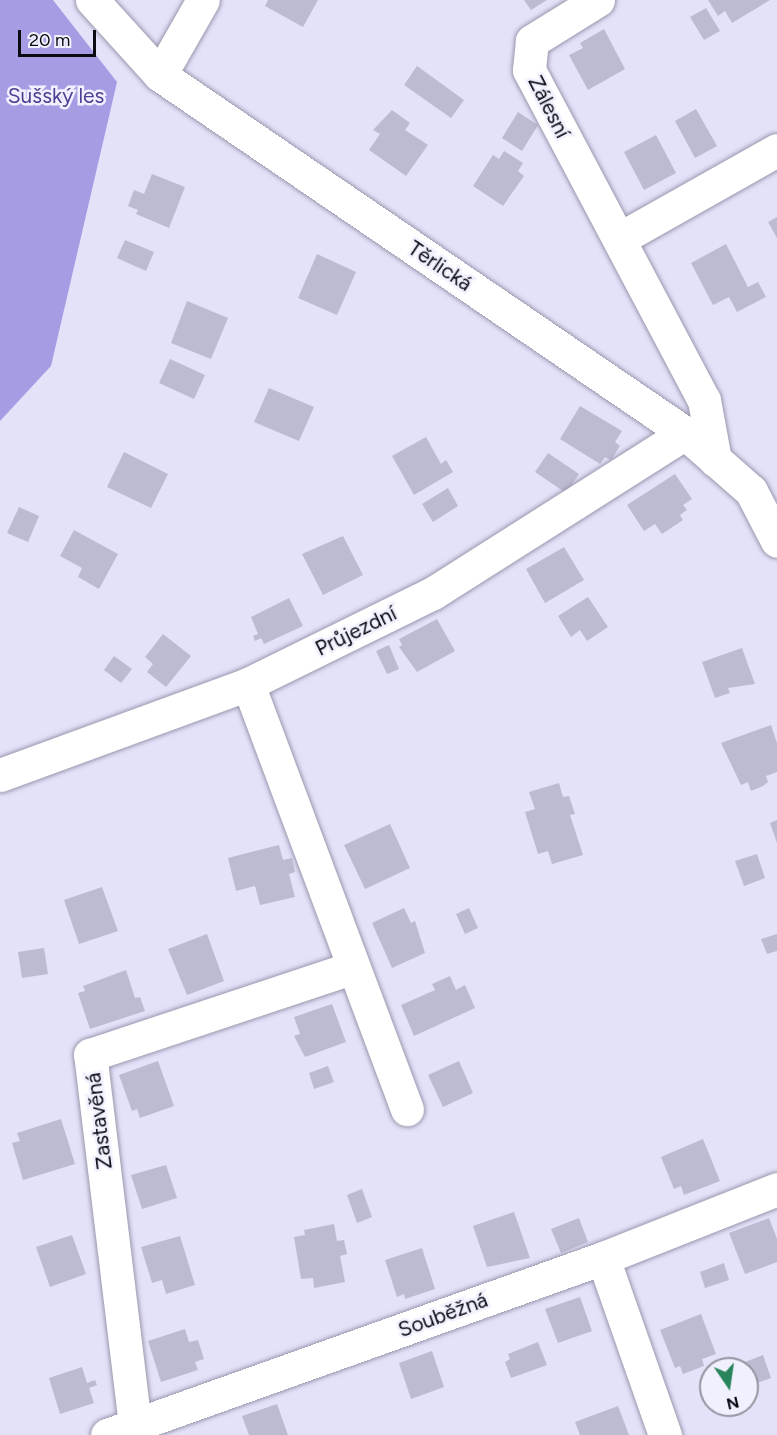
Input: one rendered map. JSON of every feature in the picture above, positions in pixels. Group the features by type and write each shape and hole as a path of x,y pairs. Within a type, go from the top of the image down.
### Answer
{"street":[{"name":"Těrlická","path":"92,0 160,75 685,433 751,491 777,541"},
{"path":"160,75 203,0"},
{"name":"Zálesní","path":"598,0 532,41 529,70 704,400 715,460"},
{"path":"619,239 777,150"},
{"name":"Průjezdní","path":"0,775 248,684 433,593 685,433"},
{"path":"248,684 352,968 407,1108"},
{"name":"Zastavěná","path":"121,1430 90,1055 352,968"},
{"name":"Souběžná","path":"121,1430 603,1258 777,1189"},
{"path":"603,1258 665,1435"}],"green space":[{"name":"Sušský les","path":"0,0 53,0 117,82 51,366 0,421"}],"building":[{"path":"268,0 318,0 303,27 265,6"},
{"path":"524,0 547,0 531,10"},
{"path":"708,0 770,0 732,23 725,11 718,16"},
{"path":"706,8 720,31 704,40 690,17"},
{"path":"604,29 625,69 588,90 569,55 583,48 580,43"},
{"path":"417,66 464,100 451,118 404,85"},
{"path":"696,109 717,146 695,158 675,121"},
{"path":"392,110 410,123 405,130 428,145 406,176 369,150 380,134 373,130"},
{"path":"518,112 538,125 522,151 502,138"},
{"path":"656,135 676,173 644,190 624,152"},
{"path":"504,151 523,163 518,171 524,176 503,206 473,186 493,155 499,159"},
{"path":"152,174 185,187 169,228 136,214 138,210 128,206 134,190 144,194"},
{"path":"777,217 777,238 768,222"},
{"path":"125,240 154,252 146,271 117,258"},
{"path":"726,244 748,287 758,282 766,297 737,312 729,297 713,305 691,263"},
{"path":"317,254 356,272 337,315 298,298"},
{"path":"187,301 228,318 211,359 171,343"},
{"path":"170,359 205,375 194,399 159,383"},
{"path":"269,388 314,407 299,441 254,422"},
{"path":"580,406 622,431 615,442 620,446 611,460 605,457 600,464 560,439"},
{"path":"426,437 441,464 446,460 453,472 414,495 392,456"},
{"path":"124,452 168,474 151,508 107,487"},
{"path":"548,453 579,474 566,493 535,472"},
{"path":"675,474 692,499 683,505 687,510 680,515 683,520 662,534 655,524 644,531 627,505"},
{"path":"448,488 458,506 433,522 422,504"},
{"path":"19,507 39,516 28,542 7,533"},
{"path":"74,530 118,554 99,589 78,577 82,568 60,556"},
{"path":"343,536 363,575 323,595 302,554"},
{"path":"564,547 584,580 545,603 526,569"},
{"path":"588,597 608,627 587,641 580,630 571,637 558,616"},
{"path":"289,598 303,626 264,644 261,638 255,641 253,636 258,634 251,617"},
{"path":"437,619 455,651 417,672 399,647 402,645 399,639"},
{"path":"163,634 191,656 166,687 147,672 153,664 145,657"},
{"path":"389,645 399,669 387,674 376,651"},
{"path":"742,648 755,684 728,688 730,693 715,698 702,662"},
{"path":"114,656 132,669 121,683 104,670"},
{"path":"771,725 777,743 777,772 766,776 768,782 751,791 748,782 741,785 721,743"},
{"path":"559,783 563,797 569,796 575,814 570,815 583,855 552,864 548,851 538,854 525,812 535,809 529,792"},
{"path":"777,820 777,843 770,823"},
{"path":"390,824 410,868 365,889 344,845"},
{"path":"279,845 283,860 292,858 295,872 289,874 295,897 260,905 255,886 236,891 228,858"},
{"path":"757,854 765,878 744,886 735,861"},
{"path":"102,887 118,931 79,944 64,900"},
{"path":"404,908 411,923 415,921 425,953 392,968 372,923"},
{"path":"469,908 478,928 465,934 456,914"},
{"path":"207,934 224,981 187,995 168,949"},
{"path":"777,934 777,951 767,954 761,939"},
{"path":"44,948 48,974 22,978 18,952"},
{"path":"126,970 135,998 140,997 145,1011 90,1029 78,993 85,991 83,986"},
{"path":"450,976 456,990 465,985 475,1008 414,1036 401,1005 435,990 432,984"},
{"path":"332,1004 346,1042 305,1057 294,1036 300,1034 294,1017"},
{"path":"158,1061 174,1106 140,1118 137,1109 132,1111 119,1075"},
{"path":"459,1061 473,1093 443,1107 428,1075"},
{"path":"328,1066 334,1082 314,1089 309,1073"},
{"path":"61,1119 75,1164 23,1180 12,1143 20,1141 17,1133"},
{"path":"703,1139 720,1181 684,1195 681,1186 674,1189 661,1157"},
{"path":"166,1165 177,1198 142,1209 131,1175"},
{"path":"362,1189 372,1217 357,1223 347,1195"},
{"path":"514,1212 530,1258 487,1267 473,1226"},
{"path":"579,1218 588,1242 561,1253 551,1229"},
{"path":"769,1218 777,1239 777,1262 745,1274 729,1233"},
{"path":"334,1224 337,1241 344,1240 347,1254 340,1256 345,1282 314,1288 313,1278 301,1279 294,1237 305,1235 304,1230"},
{"path":"72,1235 86,1274 50,1287 36,1247"},
{"path":"180,1236 195,1285 166,1294 162,1280 152,1283 141,1247"},
{"path":"422,1248 435,1289 405,1299 404,1294 397,1297 385,1260"},
{"path":"724,1263 729,1280 705,1288 700,1272"},
{"path":"580,1297 592,1331 558,1343 545,1309"},
{"path":"701,1314 716,1354 699,1357 699,1368 683,1374 680,1366 675,1368 660,1330"},
{"path":"185,1329 189,1342 198,1340 204,1359 195,1362 198,1370 161,1382 148,1341"},
{"path":"538,1342 547,1365 511,1378 505,1362 510,1359 508,1354"},
{"path":"432,1351 444,1387 411,1399 399,1363"},
{"path":"763,1355 771,1378 759,1382 759,1357"},
{"path":"82,1367 87,1383 95,1380 97,1385 89,1388 94,1403 60,1414 49,1378"},
{"path":"277,1404 288,1435 249,1435 242,1416"},
{"path":"618,1406 629,1435 580,1435 575,1422"}]}
